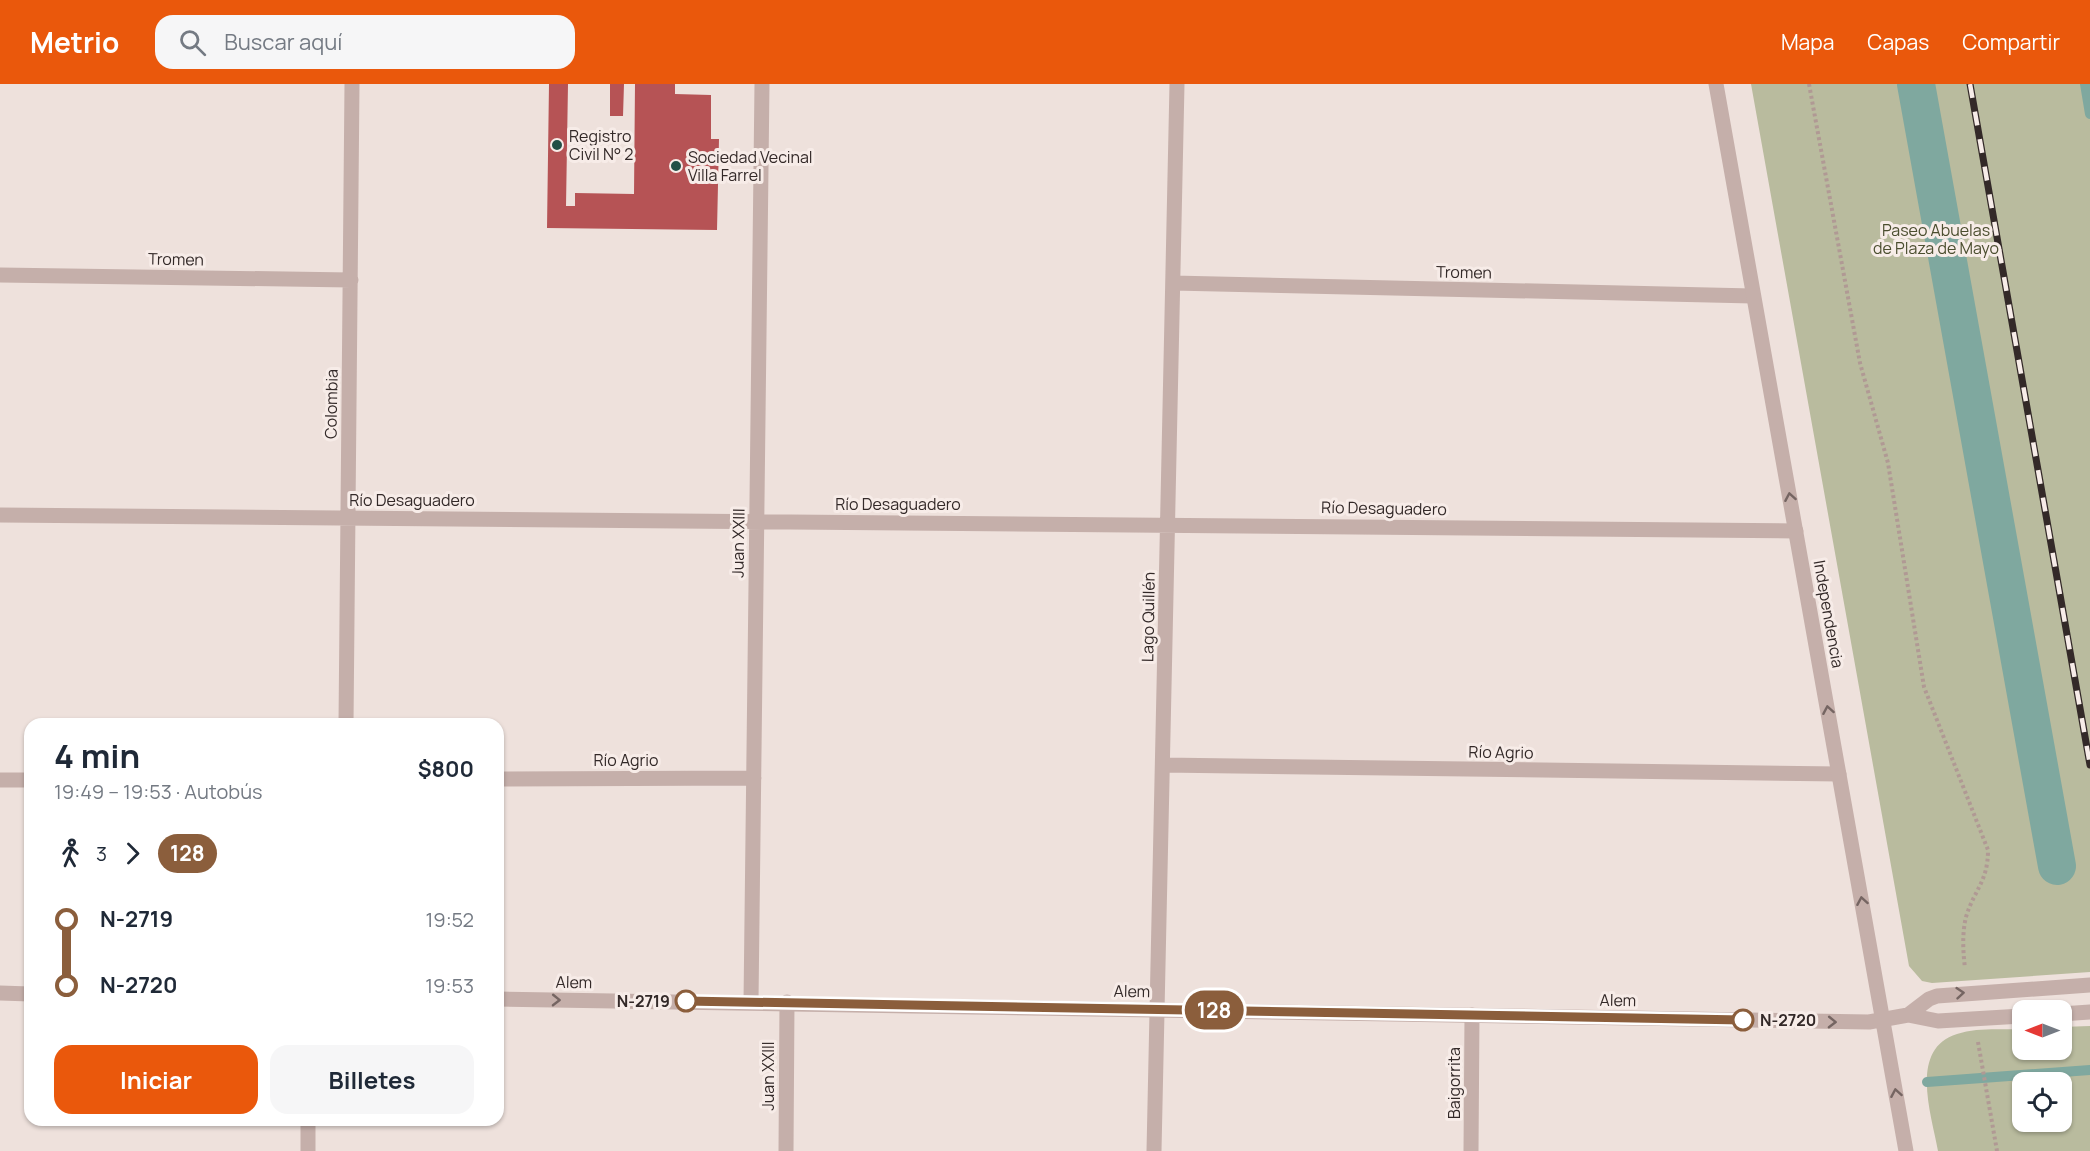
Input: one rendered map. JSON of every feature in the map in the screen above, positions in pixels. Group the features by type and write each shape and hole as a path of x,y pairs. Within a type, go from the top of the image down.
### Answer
{"street":[{"name":"Colombia","path":"346,718 352,84"},
{"name":"Juan XXIII","path":"751,1002 762,84"},
{"name":"Lago Quillén","path":"1154,1151 1177,84"},
{"name":"Independencia","path":"1716,84 1906,1151"},
{"name":"Tromen","path":"0,275 351,280"},
{"name":"Tromen","path":"1173,283 1754,296"},
{"name":"Río Desaguadero","path":"0,515 1796,531"},
{"name":"Río Agrio","path":"1162,765 1839,774"},
{"name":"Río Agrio","path":"504,779 754,778"},
{"path":"0,780 24,780"},
{"name":"Alem","path":"1908,1015 1921,1004 1937,996 2090,985"},
{"path":"0,993 24,994"},
{"name":"Alem","path":"504,999 1883,1021 1908,1015 1938,1021 2012,1017"},
{"name":"Juan XXIII","path":"786,1151 787,1002"},
{"path":"2072,1013 2090,1012"},
{"name":"Baigorrita","path":"1471,1151 1472,1015"},
{"path":"308,1126 308,1151"}],"path":[{"path":"1809,84 1860,363 1888,463 1924,687 1988,850 1986,873 1967,915 1964,930 1966,973"},
{"path":"1976,1031 1997,1151"}],"green space":[{"name":"Paseo Abuelas de Plaza de Mayo","path":"1751,84 2090,84 2090,972 1932,983 1922,981 1909,966"},
{"path":"2090,1026 2090,1151 1938,1151 1928,1103 1927,1085 1928,1068 1933,1054 1942,1042 1957,1034 1989,1029 2012,1029 2012,1060 2072,1060 2072,1027"}],"building":[{"name":"Sociedad Vecinal Villa Farrel","path":"549,84 568,84 566,206 575,206 575,193 634,194 635,84 675,84 675,94 711,95 711,139 719,139 717,230 547,228"},
{"path":"610,84 624,84 623,116 610,116"}],"waterway":[{"path":"1916,84 2057,866"},
{"path":"2085,84 2090,114"},
{"path":"1927,1082 2090,1070"}],"railway":[{"path":"1970,84 2090,765"}],"bus line":[{"name":"128","path":"686,1001 1743,1020"}],"place":[{"name":"Registro Civil N° 2","path":"557,145"},
{"name":"Sociedad Vecinal Villa Farrel","path":"676,166"},
{"name":"N-2719","path":"686,1001"},
{"name":"N-2720","path":"1743,1020"}]}
